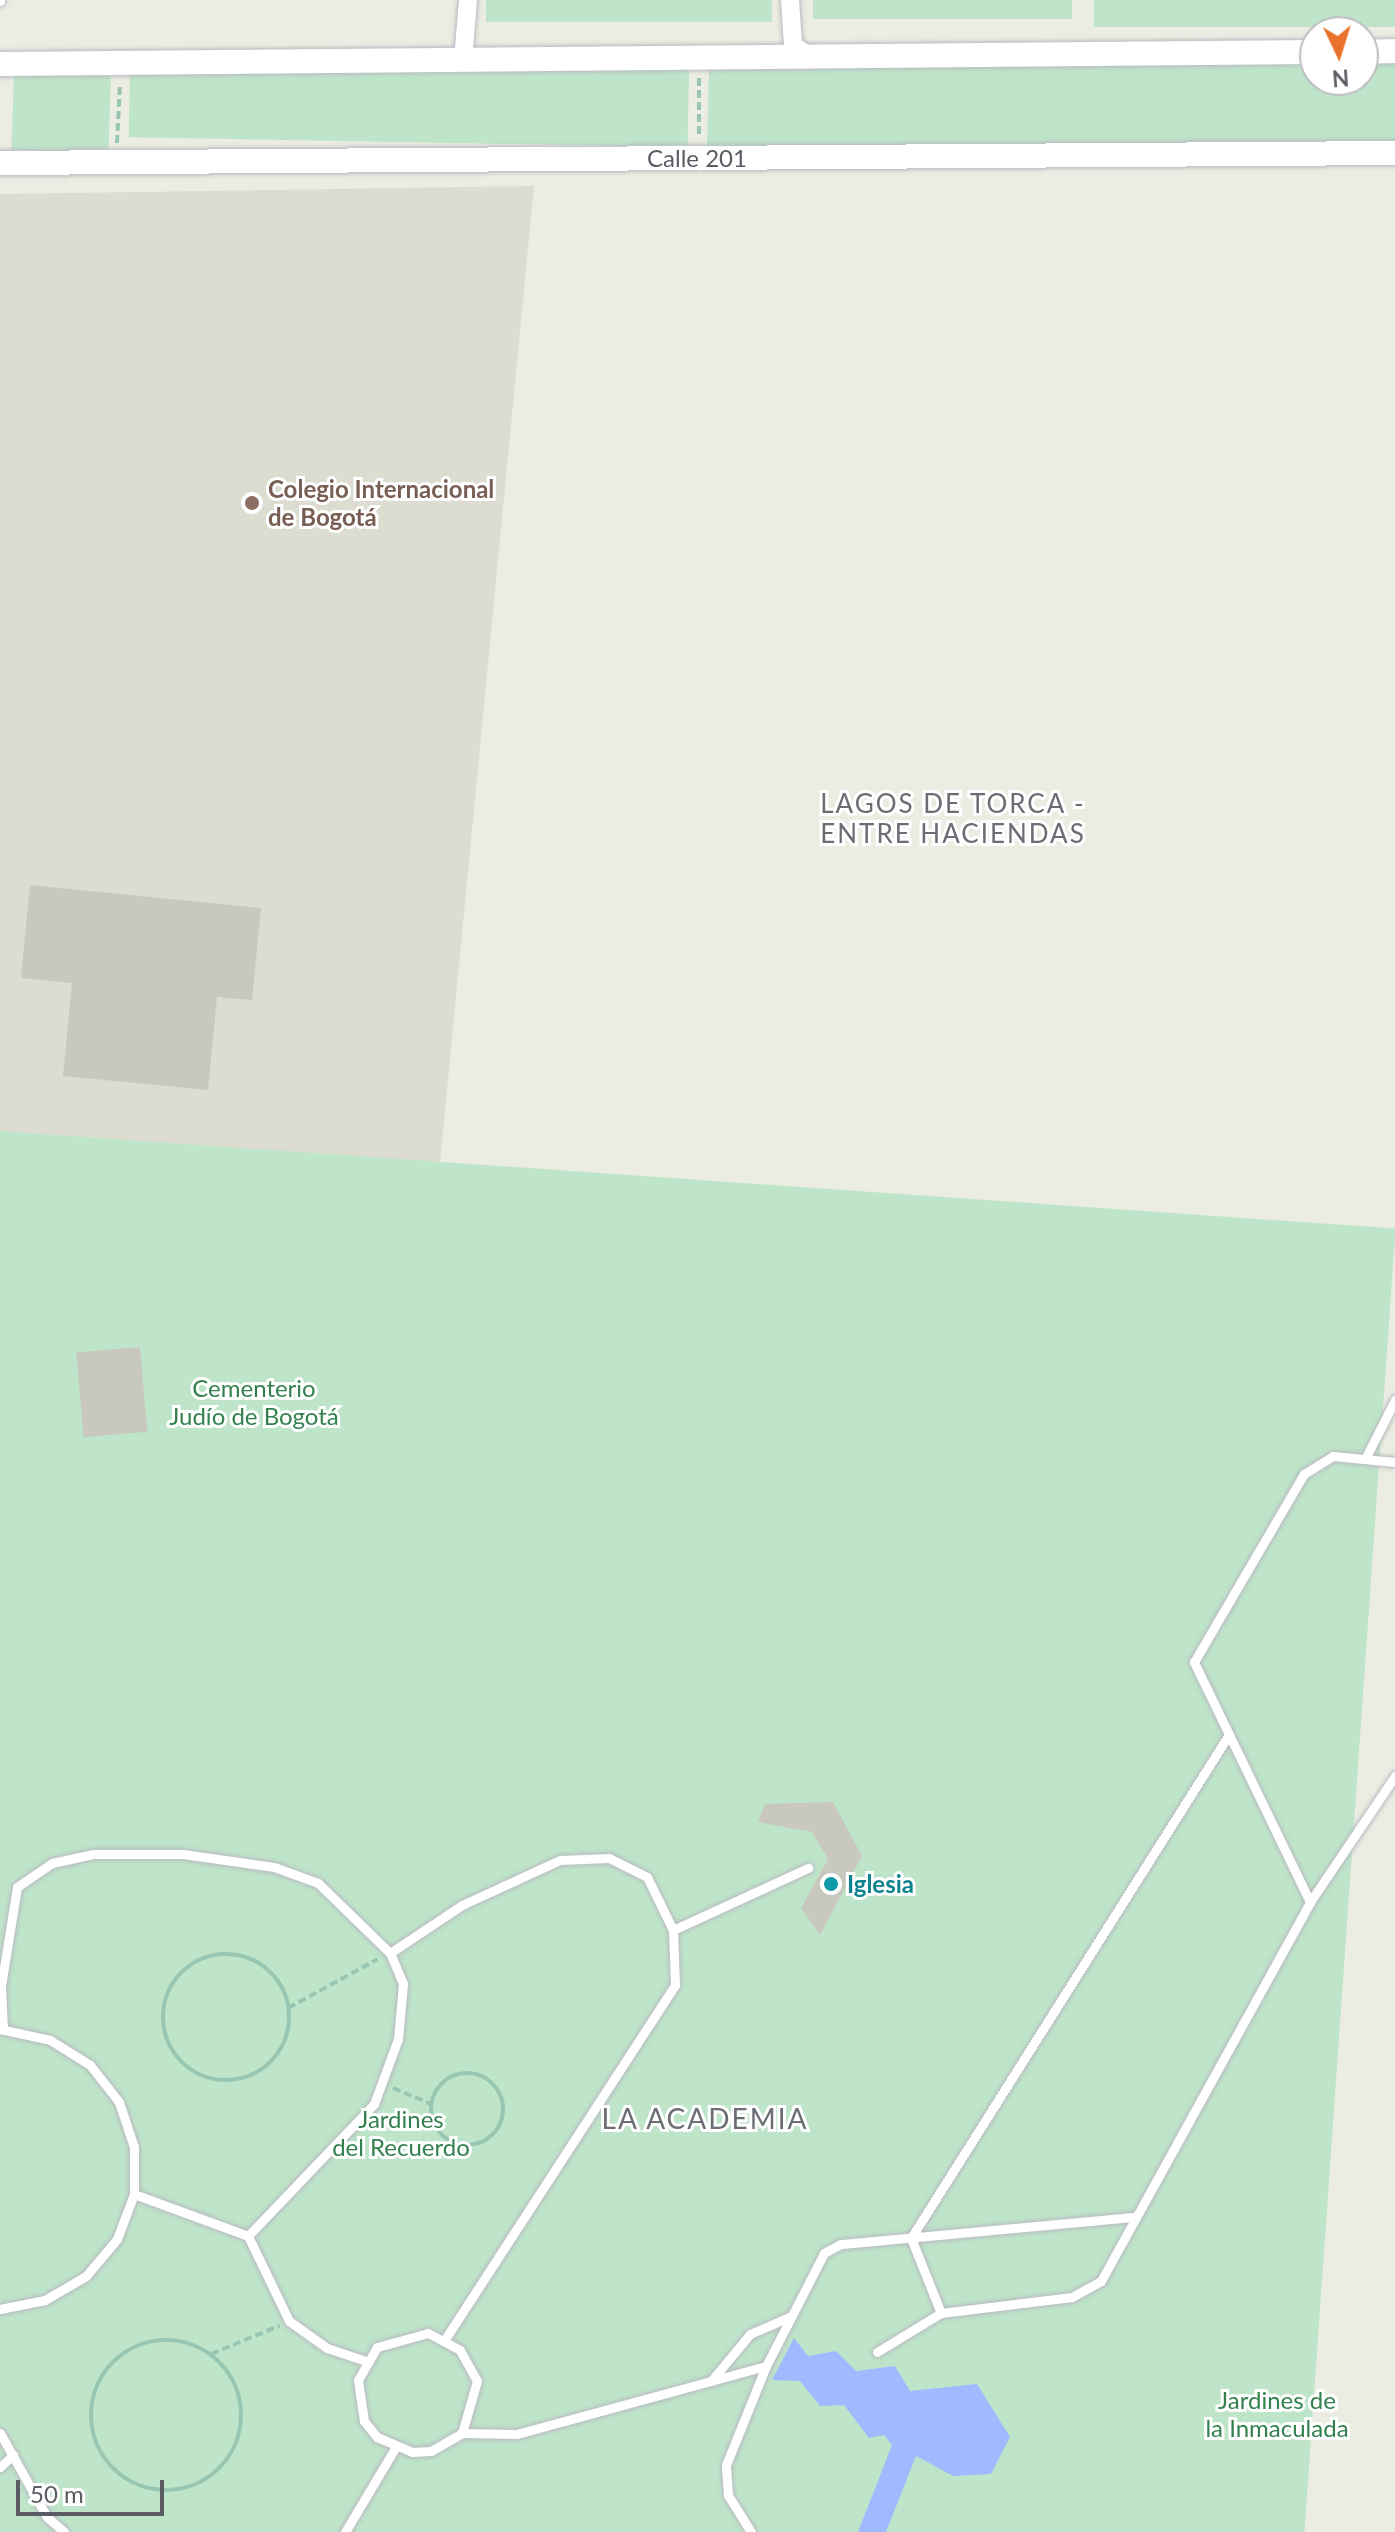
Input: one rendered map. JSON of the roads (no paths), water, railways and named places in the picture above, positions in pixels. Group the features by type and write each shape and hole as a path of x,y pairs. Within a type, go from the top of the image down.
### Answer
{"main road":[{"path":"0,64 1299,52"},
{"name":"Calle 201","path":"0,163 1395,153"}],"street":[{"path":"463,60 468,0"},
{"path":"790,0 793,45 810,57"}],"lane":[{"path":"1367,1455 1395,1400"},
{"path":"1310,1902 1196,1675 1198,1648 1304,1474 1333,1456 1367,1455 1395,1462"},
{"path":"911,2238 1228,1736"},
{"path":"877,2352 941,2313 1091,2292 1310,1902 1395,1776"},
{"path":"0,2309 45,2300 86,2276 117,2239 134,2194 134,2147 119,2102 90,2065 50,2040 2,2029 1,1986 17,1887 52,1863 93,1854 183,1854 274,1867 318,1883 390,1953 403,1984 398,2039 374,2104 327,2157 248,2236"},
{"path":"390,1953 462,1905 560,1860 609,1858 647,1877 673,1930 675,1985 445,2339"},
{"path":"673,1930 808,1868"},
{"path":"134,2194 248,2236 289,2321 327,2348 366,2361"},
{"path":"751,2532 724,2481 766,2366 824,2253 911,2238 1134,2217"},
{"path":"911,2238 941,2313"},
{"path":"711,2381 750,2334 789,2317"},
{"path":"445,2339 393,2338 366,2361 358,2391 364,2421 395,2448 431,2451 462,2433 517,2434 766,2366"},
{"path":"445,2339 477,2381 462,2433"},
{"path":"0,2433 47,2517 64,2532"},
{"path":"345,2532 395,2448"},
{"path":"0,2467 13,2455"}],"water":[{"path":"794,2338 808,2356 836,2351 856,2371 895,2366 910,2391 977,2384 1010,2437 991,2474 953,2476 916,2456 886,2532 858,2532 892,2445 884,2435 869,2438 844,2405 820,2406 800,2381 772,2380"}],"place":[{"name":"Colegio Internacional de Bogotá","path":"252,503"},
{"name":"Iglesia","path":"831,1884"}],"district":[{"name":"LAGOS DE TORCA - ENTRE HACIENDAS","path":"953,819"},
{"name":"LA ACADEMIA","path":"705,2118"}],"park label":[{"name":"Cementerio Judío de Bogotá","path":"254,1402"},
{"name":"Jardines del Recuerdo","path":"401,2133"},
{"name":"Jardines de la Inmaculada","path":"1277,2414"}]}
